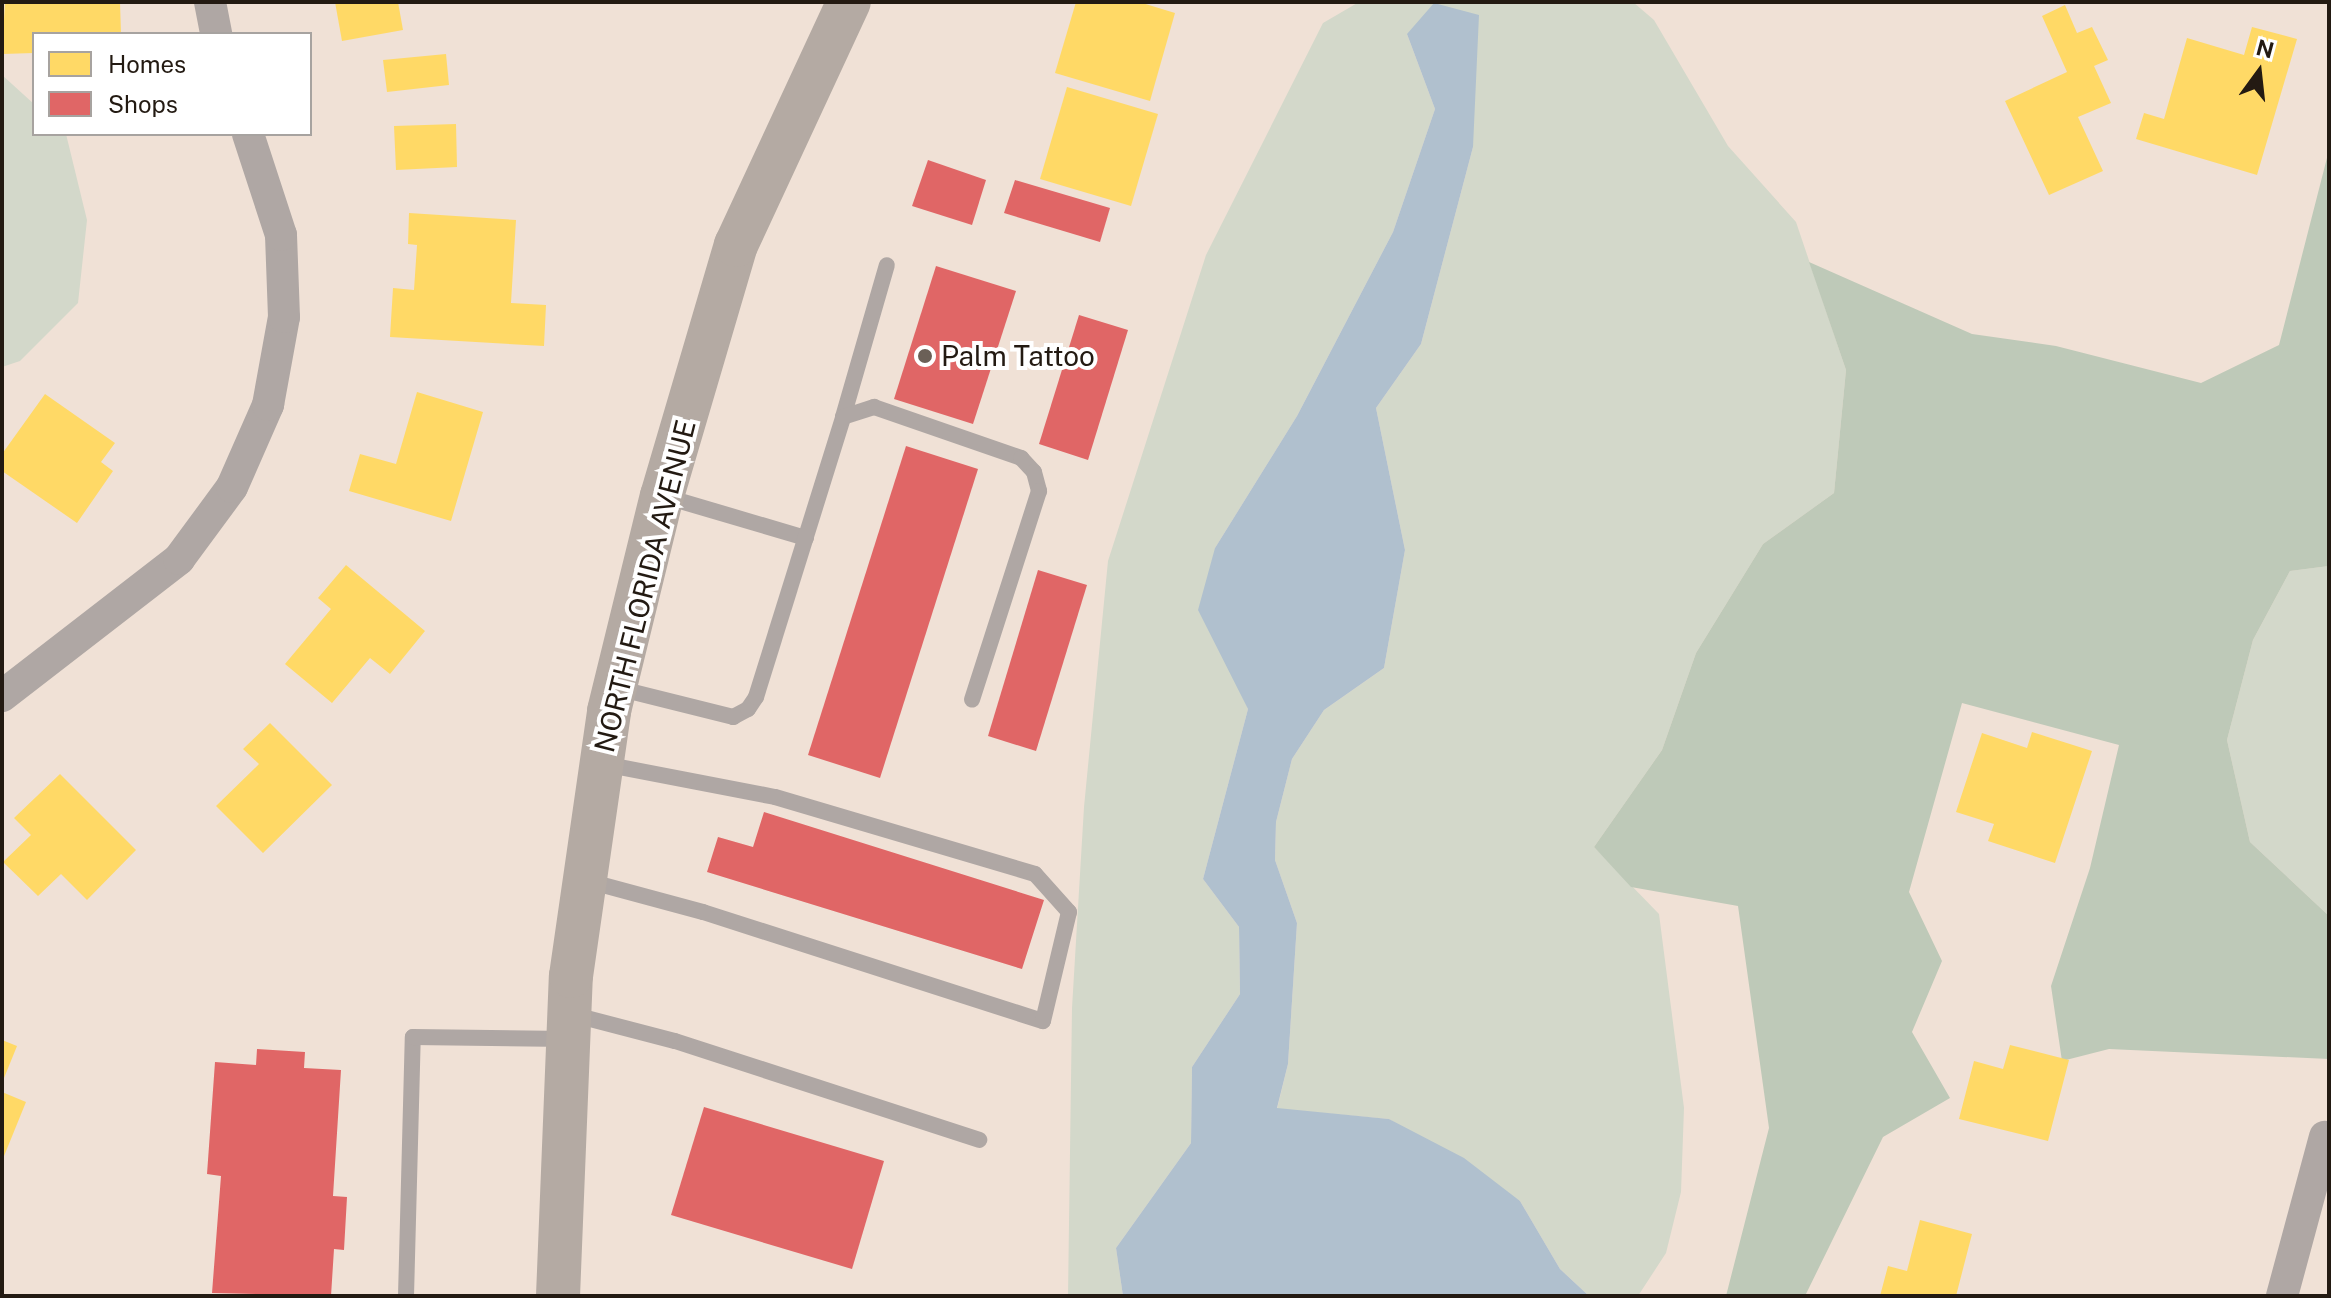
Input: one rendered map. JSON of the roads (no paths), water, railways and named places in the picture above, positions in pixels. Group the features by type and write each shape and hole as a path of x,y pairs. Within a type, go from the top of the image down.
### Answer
{"main road":[{"name":"NORTH FLORIDA AVENUE","path":"558,1296 569,1026 585,880 615,688 662,496 736,245 849,2"}],"street":[{"path":"210,2 216,32"},
{"path":"2,696 179,559 238,474 268,405 284,317 281,235 249,136"},
{"path":"2282,1296 2325,1137"}],"lane":[{"path":"615,688 733,717 748,709 756,697 887,265"},
{"path":"843,417 874,407 1021,458 1034,472 1039,491 972,700"},
{"path":"662,496 806,538"},
{"path":"585,880 703,912 1043,1021 1069,912 1035,874 775,797 602,763"},
{"path":"406,1296 413,1037 569,1026 675,1041 979,1140"}],"water":[{"path":"1434,3 1479,15 1473,147 1421,344 1376,408 1405,550 1384,668 1324,710 1292,759 1276,822 1275,860 1297,923 1288,1064 1277,1108 1389,1119 1464,1158 1520,1201 1560,1269 1589,1296 1123,1296 1116,1248 1191,1143 1192,1067 1240,994 1239,927 1203,879 1248,709 1198,610 1215,548 1297,416 1393,232 1435,109 1407,34"}],"place":[{"name":"Palm Tattoo","path":"925,356"}]}
